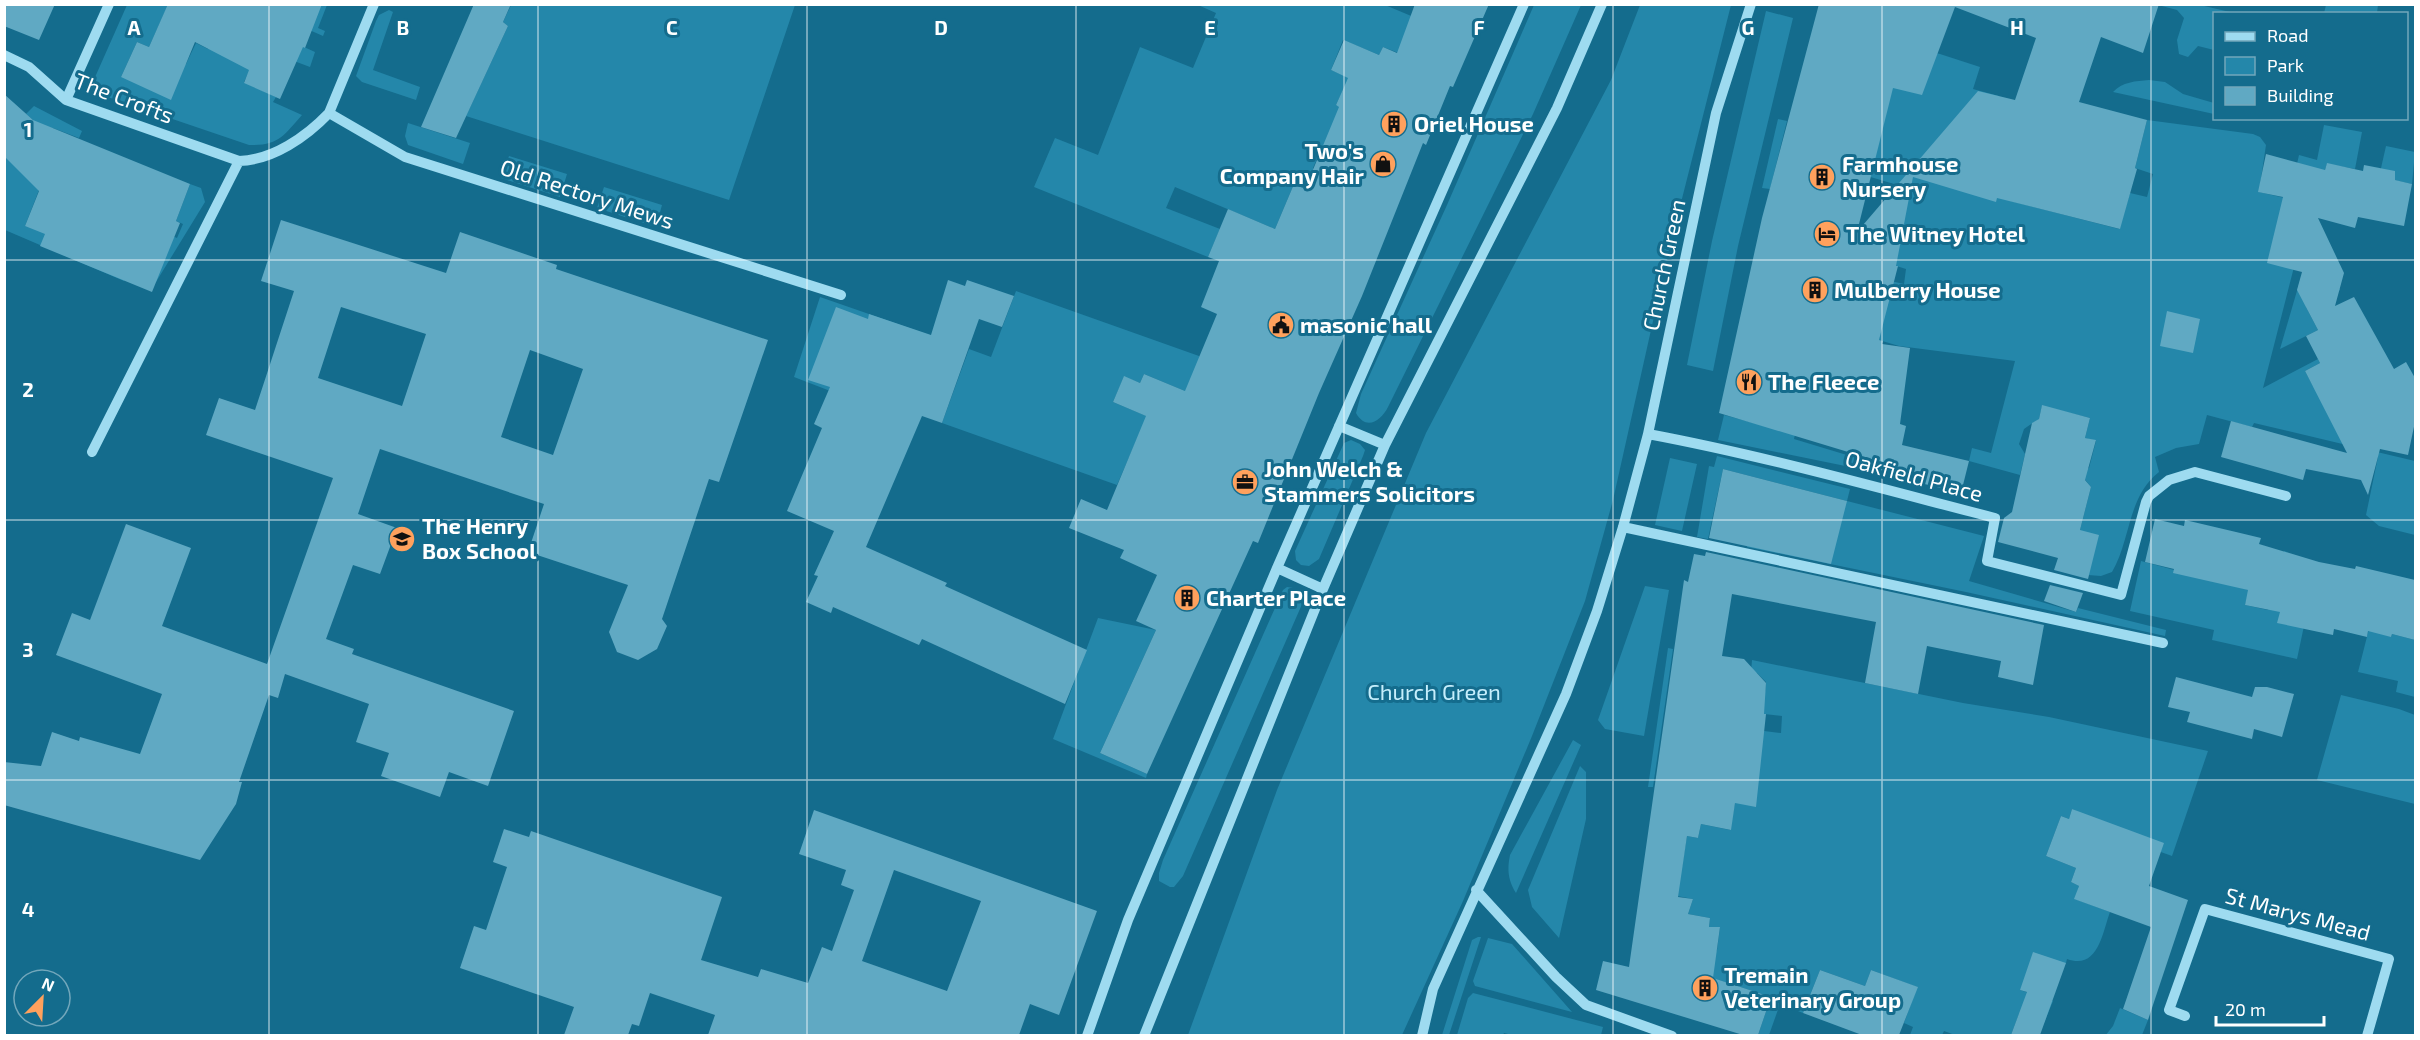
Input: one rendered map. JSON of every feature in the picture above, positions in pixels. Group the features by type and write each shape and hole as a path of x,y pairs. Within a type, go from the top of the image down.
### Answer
{"street":[{"path":"66,100 109,4"},
{"path":"92,452 239,161 253,161 291,144 317,126 329,113 374,4"},
{"path":"1087,1035 1128,920 1277,568 1524,4"},
{"path":"1144,1035 1323,589 1385,445 1557,108 1602,4"},
{"name":"Church Green","path":"1422,1035 1433,989 1566,694 1597,611 1648,434 1716,113 1751,4"},
{"name":"The Crofts","path":"4,55 29,67 66,100 239,161"},
{"name":"Old Rectory Mews","path":"329,113 405,157 841,295"},
{"path":"1339,426 1385,445"},
{"name":"Oakfield Place","path":"1648,434 1705,445 1995,518 1987,561 2121,595 2146,502 2169,480 2185,474 2200,472 2286,496"},
{"path":"1623,527 2163,643"},
{"path":"1277,568 1323,589"},
{"path":"1476,890 1556,977 1586,1005 1672,1035"},
{"name":"St Marys Mead","path":"2185,1016 2169,1010 2205,909 2389,958 2367,1035"}],"green space":[{"path":"2326,4 2378,5 2377,12 2324,12"},
{"path":"127,5 168,5 149,47 137,42 121,77 186,64 196,43 208,49 220,5 327,5 318,28 325,31 323,36 289,21 282,37 315,52 310,67 294,61 252,65 244,82 276,97 273,102 302,115 280,138 267,144 249,145 93,92 92,84"},
{"path":"511,5 795,5 729,200 466,116 508,26 503,22"},
{"path":"1198,5 1385,5 1416,18 1401,54 1383,47 1379,55 1343,40 1331,70 1368,86 1367,89 1347,81 1336,105 1357,114 1350,168 1319,154 1313,168 1336,202 1294,184 1275,229 1175,187 1166,208 1220,229 1208,257 1034,187 1055,138 1098,155 1140,47 1193,68 1216,13"},
{"path":"1534,5 1581,5 1533,114 1388,407 1377,420 1364,422 1356,413 1361,394"},
{"name":"Church Green","path":"1640,5 1731,5 1668,254 1613,500 1585,601 1463,901 1402,1035 1188,1035 1277,790 1426,433 1611,80"},
{"path":"2158,5 2200,5 2230,12 2213,12 2213,50 2198,46 2188,57 2179,54 2177,40 2184,18 2177,10"},
{"path":"389,10 393,12 373,70 420,87 416,100 362,82 356,76 379,15"},
{"path":"1766,11 1793,18 1738,246 1713,371 1687,365 1712,241"},
{"path":"1878,40 1940,54 1980,67 1973,89 1999,96 1989,144 2011,201 2119,229 2130,193 2147,197 2153,174 2135,168 2147,120 2253,134 2260,137 2266,145 2259,192 2289,199 2299,155 2317,160 2324,125 2362,132 2355,169 2327,164 2303,232 2263,388 2318,359 2320,363 2305,371 2313,386 2377,452 2415,461 2415,535 2379,526 2366,515 2378,457 2376,452 2254,423 2252,427 2207,415 2199,444 2176,448 2155,457 2159,472 2149,482 2135,506 2123,546 2112,572 2101,576 2088,575 2080,530 2091,487 2079,472 2089,468 2096,441 2085,438 2090,418 2042,406 2038,423 2034,422 2024,429 2019,444 2025,454 2020,475 1969,461 1972,448 1991,453 2015,361 1899,346 1879,340 1886,280 1904,284 1906,269 1890,264 1911,189 1830,165"},
{"path":"2149,80 2165,82 2183,94 2213,103 2213,114 2113,92 2125,84"},
{"path":"34,106 82,131 79,138 53,128 44,177 25,226 161,231 177,238 183,224 176,221 190,184 201,188 205,202 156,282 129,271 124,281 5,230 4,156 40,126 26,114"},
{"path":"1778,119 1787,121 1770,189 1762,188"},
{"path":"408,123 470,143 463,164 408,145 405,136"},
{"path":"2386,146 2415,152 2412,184 2379,177"},
{"path":"509,156 567,174 560,197 501,178"},
{"path":"604,187 662,205 656,227 597,208"},
{"path":"2301,277 2338,285 2340,290 2306,307 2318,330 2280,349"},
{"path":"1016,291 1199,356 1240,414 1144,374 1140,383 1124,377 1113,402 1286,474 1285,478 1200,441 1137,439 1117,485 942,423 969,349 991,357"},
{"path":"820,297 938,338 838,394 794,377"},
{"path":"1724,415 1795,434 1794,439 1860,459 1860,469 1718,440"},
{"path":"1351,440 1360,444 1365,450 1363,456 1319,559 1309,566 1301,565 1296,560 1295,551 1344,443"},
{"path":"1717,456 1850,489 1847,501 1723,469 1708,539 1697,537 1709,466 1714,467"},
{"path":"1670,458 1697,464 1682,531 1655,525"},
{"path":"1847,501 1984,536 1969,581 2076,612 2078,608 2166,630 2165,636 1747,547 1754,512"},
{"path":"2284,551 2287,552 2308,607 2297,659 2212,640 2214,630 2130,611 2141,561 2249,590 2245,605 2268,610"},
{"path":"1645,586 1669,590 1644,736 1605,729 1598,720"},
{"path":"1287,587 1299,589 1304,597 1303,602 1183,876 1174,887 1170,887 1159,881 1163,860 1283,590"},
{"path":"2372,617 2391,637 2392,634 2415,640 2415,697 2396,692 2398,681 2358,672"},
{"path":"1098,618 1156,630 1100,753 1147,774 1146,778 1053,739"},
{"path":"1668,648 1673,649 1653,787 1648,787"},
{"path":"1752,660 1963,703 2049,717 2208,751 2172,856 2133,842 2072,809 2069,819 2061,816 2046,856 2076,868 2071,882 2079,886 2075,899 2110,912 2101,939 2092,955 2077,961 2067,959 2066,963 2020,990 2053,1001 2044,1023 2019,1014 2011,1035 1955,1035 1944,1031 1942,1035 1910,1035 1913,1027 1904,1023 1917,987 1871,970 1865,986 1820,970 1803,1013 1780,1004 1769,1035 1758,1035 1771,997 1700,974 1717,950 1720,927 1709,927 1710,918 1688,914 1693,899 1677,896 1687,836 1698,838 1701,824 1730,830 1735,802 1764,731 1781,733 1782,716 1737,711 1765,692 1766,682 1757,673 1751,672"},
{"path":"2341,695 2415,715 2415,804 2317,780"},
{"path":"1573,740 1581,745 1516,893 1509,875 1510,855"},
{"path":"1580,766 1586,772 1586,819 1559,938 1532,907 1528,890"},
{"path":"1481,937 1449,1035 1442,1035 1472,940"},
{"path":"1488,938 1512,944 1572,1012 1475,986 1473,981"},
{"path":"1473,993 1603,1027 1601,1035 1516,1036 1504,1033 1503,1035 1457,1035 1468,998"},
{"path":"2120,1008 2148,1020 2142,1035 2105,1036 2113,1026"}],"building":[{"path":"4,4 55,4 39,40 4,26"},
{"path":"168,4 322,4 305,48 303,47 280,99 244,83 249,70 195,42 171,100 121,77 137,42 149,47"},
{"path":"474,4 511,4 503,22 508,26 456,138 421,127"},
{"path":"1415,4 1489,4 1453,87 1450,86 1426,145 1423,143 1362,296 1319,393 1258,543 1253,541 1147,774 1100,753 1156,630 1136,621 1157,575 1120,558 1124,550 1069,528 1081,499 1107,510 1146,416 1113,402 1124,376 1140,383 1144,374 1185,391 1217,314 1201,307 1219,261 1208,257 1228,209 1275,229 1294,184 1305,189 1339,107 1336,105 1348,78 1331,70 1344,40 1379,55 1383,47 1397,53"},
{"path":"1819,4 2159,4 2143,53 2101,37 2079,102 2147,120 2135,168 2137,169 2120,229 1997,198 1996,202 1913,177 1896,266 1898,266 1879,340 1883,341 1882,344 1910,348 1900,424 1906,426 1902,445 1969,461 1961,493 1888,475 1891,465 1719,413 1762,218","holes":["1955,7 2036,38 2015,100 1978,91 1857,232 1893,88 1922,95"]},
{"path":"4,94 33,120 190,184 176,221 180,223 152,292 40,246 45,234 25,226 39,191 4,156"},
{"path":"2266,154 2325,170 2327,163 2363,171 2364,165 2395,171 2395,180 2412,184 2404,226 2358,217 2355,228 2318,218 2344,273 2335,306 2354,297 2394,369 2406,362 2415,378 2415,422 2408,455 2380,449 2368,495 2361,480 2306,469 2303,480 2221,457 2231,421 2347,453 2305,371 2320,363 2306,336 2318,330 2297,290 2302,272 2267,263 2283,197 2258,192"},
{"path":"281,220 446,273 460,232 557,265 556,269 768,340 719,482 709,479 662,619 667,626 657,649 638,660 617,652 609,632 628,585 528,552 544,504 380,449 358,514 397,528 380,574 353,565 326,639 354,649 352,654 514,711 488,786 449,772 440,797 381,776 389,753 356,742 369,704 285,674 278,698 269,695 239,782 242,782 236,804 200,860 4,805 4,762 41,766 52,732 79,741 80,737 140,754 162,694 56,655 72,613 90,620 126,524 191,548 162,626 267,664 333,478 206,435 219,398 255,410 294,291 261,281","holes":["341,307 426,334 402,406 318,378","530,350 583,369 553,455 501,437"]},
{"path":"948,280 965,286 967,280 1014,296 1002,327 979,319 942,423 922,416 866,547 947,583 945,586 1087,650 1065,704 922,639 919,645 833,607 831,613 806,602 818,576 814,575 834,531 787,511 822,428 814,424 830,387 808,380 836,307 868,319 869,314 931,335"},
{"path":"2167,311 2200,319 2193,353 2160,346"},
{"path":"2042,405 2090,418 2085,438 2096,440 2085,480 2091,487 2080,530 2099,535 2088,579 2054,570 2058,558 1998,542 2004,518 2012,512 2032,423 2039,419"},
{"path":"1723,469 1847,501 1831,564 1709,538"},
{"path":"2155,519 2184,526 2185,520 2261,538 2259,544 2319,562 2355,569 2356,566 2415,580 2415,640 2368,631 2367,637 2334,629 2333,635 2277,623 2280,612 2245,605 2248,590 2173,573 2174,569 2145,562"},
{"path":"1706,552 2044,625 2033,685 1998,677 2001,661 1927,646 1918,694 1865,683 1876,622 1732,594 1722,656 1744,659 1766,683 1764,714 1766,714 1756,807 1735,803 1731,830 1701,824 1698,838 1687,836 1678,897 1693,899 1688,914 1710,918 1709,927 1720,927 1713,978 1771,997 1758,1035 1743,1035 1596,990 1603,961 1629,967 1684,580 1688,582 1694,554 1705,556"},
{"path":"2050,585 2083,593 2076,612 2044,601"},
{"path":"2176,677 2252,697 2255,687 2267,687 2294,694 2282,737 2254,729 2252,739 2187,722 2190,712 2168,707"},
{"path":"2072,809 2164,843 2149,886 2188,900 2148,1020 2123,1009 2151,927 2074,899 2079,886 2071,882 2076,868 2046,856 2061,816 2069,819"},
{"path":"814,810 1097,911 1059,1015 1030,1004 1019,1035 708,1035 715,1015 650,993 639,1026 632,1024 628,1035 564,1035 574,1007 460,968 474,926 486,930 507,867 493,862 504,829 529,837 531,831 722,897 701,960 758,977 761,969 808,983 822,947 832,951 854,890 841,885 846,870 799,854","holes":["894,870 981,901 947,991 862,961"]},
{"path":"2033,952 2066,963 2040,1035 2011,1035 2027,992 2020,990"},
{"path":"1820,970 1865,986 1871,970 1918,987 1899,1035 1862,1035 1803,1013"}],"place":[{"name":"Oriel House","path":"1394,124"},
{"name":"Two's Company Hair","path":"1383,164"},
{"name":"Farmhouse Nursery","path":"1822,177"},
{"name":"The Witney Hotel","path":"1827,234"},
{"name":"Mulberry House","path":"1815,290"},
{"name":"masonic hall","path":"1281,325"},
{"name":"The Fleece","path":"1749,382"},
{"name":"John Welch & Stammers Solicitors","path":"1245,482"},
{"name":"The Henry Box School","path":"402,539"},
{"name":"Charter Place","path":"1187,598"},
{"name":"Tremain Veterinary Group","path":"1705,988"}]}
